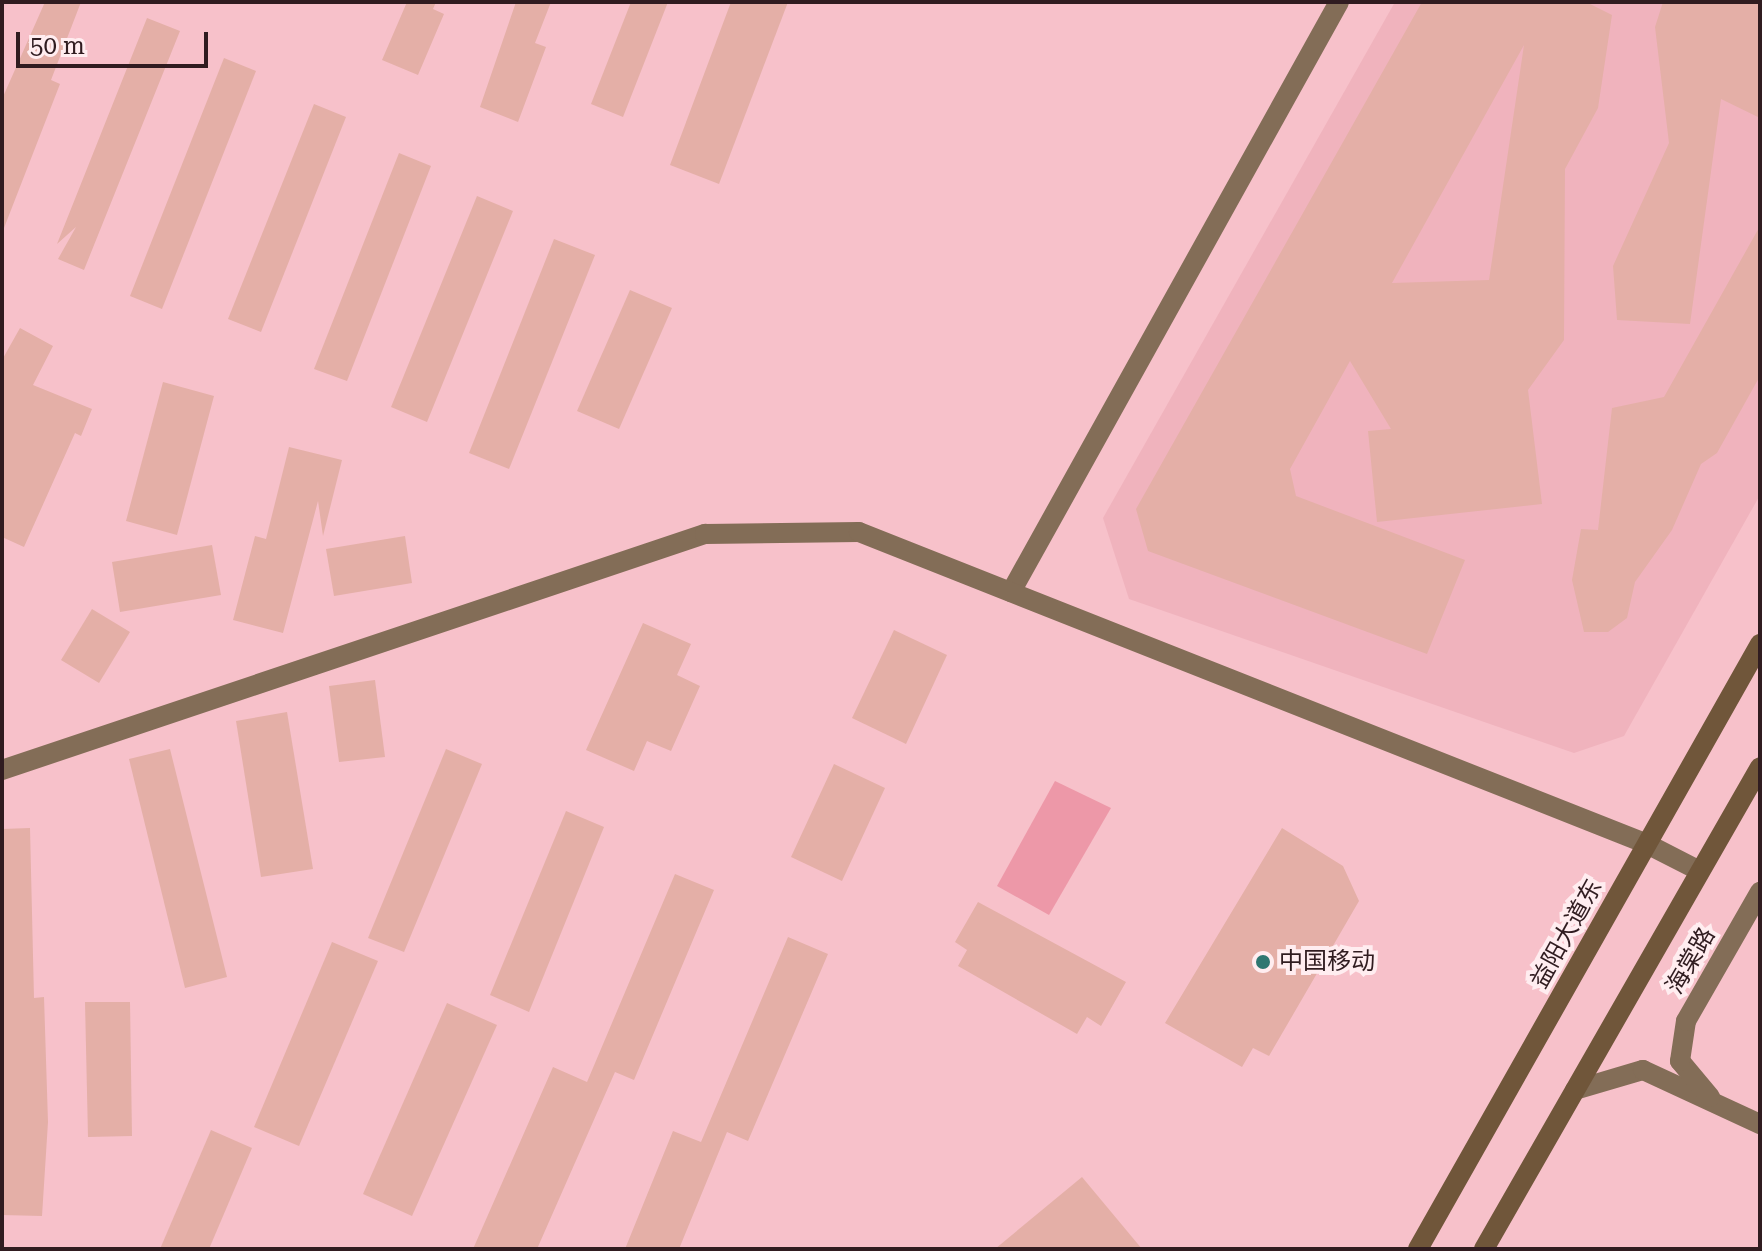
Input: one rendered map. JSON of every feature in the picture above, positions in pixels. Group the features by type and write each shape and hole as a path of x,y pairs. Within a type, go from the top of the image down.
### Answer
{"main road":[{"name":"益阳大道东","path":"1418,1249 1760,644"},
{"path":"1484,1249 1760,767"}],"street":[{"path":"1011,592 1339,2"},
{"path":"2,770 705,534 859,532 1647,844 1700,871"},
{"name":"海棠路","path":"1710,1097 1680,1061 1686,1021 1760,892"},
{"name":"海棠路","path":"1575,1090 1643,1070 1710,1097 1760,1124"}],"shaded area":[{"path":"1395,2 1760,2 1760,495 1624,736 1574,753 1129,599 1103,518"},
{"path":"1055,781 1111,808 1049,915 997,886"}],"building":[{"path":"45,2 81,2 51,80 60,84 4,228 2,99"},
{"path":"407,2 436,2 433,9 444,14 418,75 382,60"},
{"path":"516,2 551,2 535,43 546,47 518,122 480,107"},
{"path":"631,2 668,2 623,117 591,104"},
{"path":"731,2 788,2 719,184 670,165"},
{"path":"1422,2 1586,2 1612,15 1598,108 1565,169 1564,340 1528,390 1542,504 1377,522 1368,431 1391,429 1350,361 1290,469 1296,496 1465,560 1427,654 1148,551 1136,509","holes":["1524,45 1489,280 1392,283"]},
{"path":"1663,2 1760,2 1760,118 1721,99 1690,324 1617,320 1613,266 1669,143 1655,27"},
{"path":"147,18 180,31 84,270 58,259 76,227 57,244"},
{"path":"224,58 256,71 162,309 130,296"},
{"path":"314,104 346,117 261,332 228,319"},
{"path":"399,153 431,166 347,381 314,369"},
{"path":"477,196 513,211 427,422 391,407"},
{"path":"1760,226 1760,376 1717,453 1701,464 1672,530 1635,582 1627,618 1608,632 1584,632 1572,580 1581,529 1598,530 1612,408 1664,397"},
{"path":"554,239 595,255 509,469 469,453"},
{"path":"630,290 672,308 619,429 577,411"},
{"path":"20,328 53,346 33,385 92,409 81,436 75,433 24,547 2,537 2,360"},
{"path":"163,382 214,396 177,535 126,521"},
{"path":"289,447 342,460 323,536 318,501 283,633 233,620 255,536 266,539"},
{"path":"405,536 412,583 334,596 326,549"},
{"path":"212,545 221,595 120,612 112,562"},
{"path":"92,609 130,632 99,683 61,660"},
{"path":"643,623 691,644 677,675 700,686 671,751 647,741 634,771 586,750"},
{"path":"894,630 947,655 906,744 852,718"},
{"path":"375,680 385,757 339,762 329,686"},
{"path":"287,712 313,869 261,877 236,721"},
{"path":"170,749 227,977 185,988 129,759"},
{"path":"446,749 482,764 404,952 368,938"},
{"path":"834,764 885,788 842,881 791,857"},
{"path":"566,811 604,827 529,1012 490,995"},
{"path":"30,828 34,998 44,997 48,1122 42,1216 2,1215 2,829"},
{"name":"中国移动","path":"1282,828 1343,866 1359,901 1269,1056 1253,1048 1242,1067 1165,1023"},
{"path":"675,874 714,890 634,1080 615,1072 537,1249 473,1249 553,1067 587,1082"},
{"path":"978,902 1126,982 1101,1026 1087,1017 1077,1034 958,966 967,950 955,942"},
{"path":"788,937 828,954 748,1141 727,1132 679,1249 625,1249 673,1131 701,1142"},
{"path":"332,942 378,961 299,1146 254,1127"},
{"path":"85,1002 130,1002 132,1136 88,1137"},
{"path":"447,1003 497,1025 412,1216 363,1194"},
{"path":"211,1130 252,1148 209,1249 160,1249"},
{"path":"1082,1177 1142,1249 995,1249"}],"place":[{"name":"中国移动","path":"1263,962"}]}
